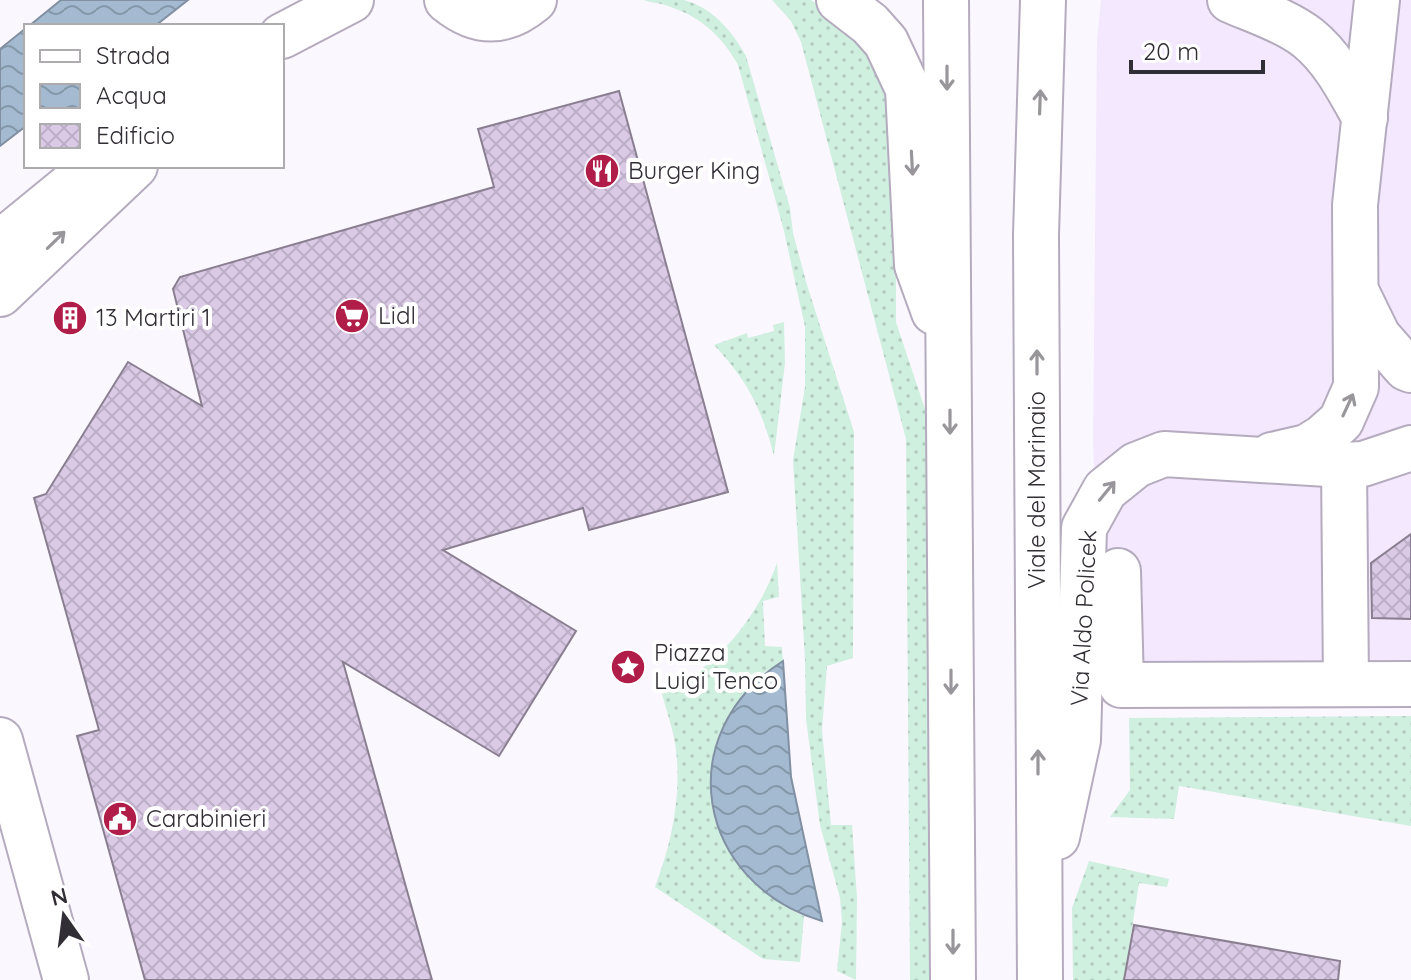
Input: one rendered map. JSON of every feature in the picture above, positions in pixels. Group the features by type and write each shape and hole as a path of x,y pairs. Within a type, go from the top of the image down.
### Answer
{"street":[{"path":"284,35 350,0"},
{"path":"447,0 479,18 513,16 536,0"},
{"path":"839,0 870,24 886,42 908,89 917,265 949,355"},
{"path":"946,0 953,980"},
{"name":"Viale del Marinaio","path":"1040,980 1036,235 1043,0"},
{"path":"1230,0 1285,24 1308,38 1340,73 1365,118"},
{"path":"1239,0 1278,0"},
{"path":"1262,458 1307,447 1341,421 1356,387 1355,205 1377,0"},
{"path":"0,243 92,168"},
{"path":"0,294 133,168"},
{"path":"1356,292 1378,336 1411,370"},
{"name":"Via Aldo Policek","path":"1039,922 1078,740 1084,528 1105,490 1136,465 1164,454 1344,465 1363,464 1411,448"},
{"path":"1344,465 1346,684"},
{"path":"1118,571 1121,685 1411,684"},
{"path":"0,740 66,980"}],"shaded area":[{"path":"1101,0 1411,0 1411,697 1104,698 1093,444 1097,40"}],"green space":[{"path":"644,0 684,0 704,9 728,29 746,56 790,208 793,233 807,285 854,432 853,658 827,666 822,730 831,825 852,825 857,898 856,980 837,971 842,922 840,898 820,825 806,719 793,460 805,387 805,327 784,231 738,65 718,36 700,22 665,5"},
{"path":"772,0 811,0 833,15 864,42 893,94 896,322 929,421 930,980 910,980 906,439 801,42 791,21"},
{"path":"784,322 785,363 774,456 752,396 736,370 714,345 747,333 748,338 774,331 773,325"},
{"path":"777,563 779,597 763,601 765,646 782,647 783,661 765,672 731,710 719,735 713,754 715,819 731,851 787,908 804,916 800,962 763,959 655,887 669,841 677,793 675,744 662,694 700,671 732,640 758,603"},
{"path":"1411,716 1411,826 1179,786 1174,819 1110,817 1130,790 1129,718"},
{"path":"1089,861 1169,879 1167,887 1139,883 1124,980 1073,980 1072,908"}],"water":[{"path":"61,0 188,0 158,24 31,24"},
{"path":"24,30 24,128 0,146 0,49"},
{"path":"783,661 791,777 822,921 779,902 747,875 724,841 712,804 712,765 723,727 747,692"}],"building":[{"path":"619,91 728,492 589,530 583,508 443,550 576,631 499,756 343,662 432,980 145,980 77,736 99,730 34,498 46,494 128,362 202,406 173,289 180,277 494,187 478,129"},
{"path":"1411,534 1411,619 1372,618 1371,563"},
{"path":"1134,925 1340,961 1338,980 1124,980"}],"place":[{"name":"Burger King","path":"602,171"},
{"name":"Lidl","path":"352,316"},
{"name":"13 Martiri 1","path":"70,318"},
{"name":"Piazza Luigi Tenco","path":"628,667"},
{"name":"Carabinieri","path":"120,819"}]}
